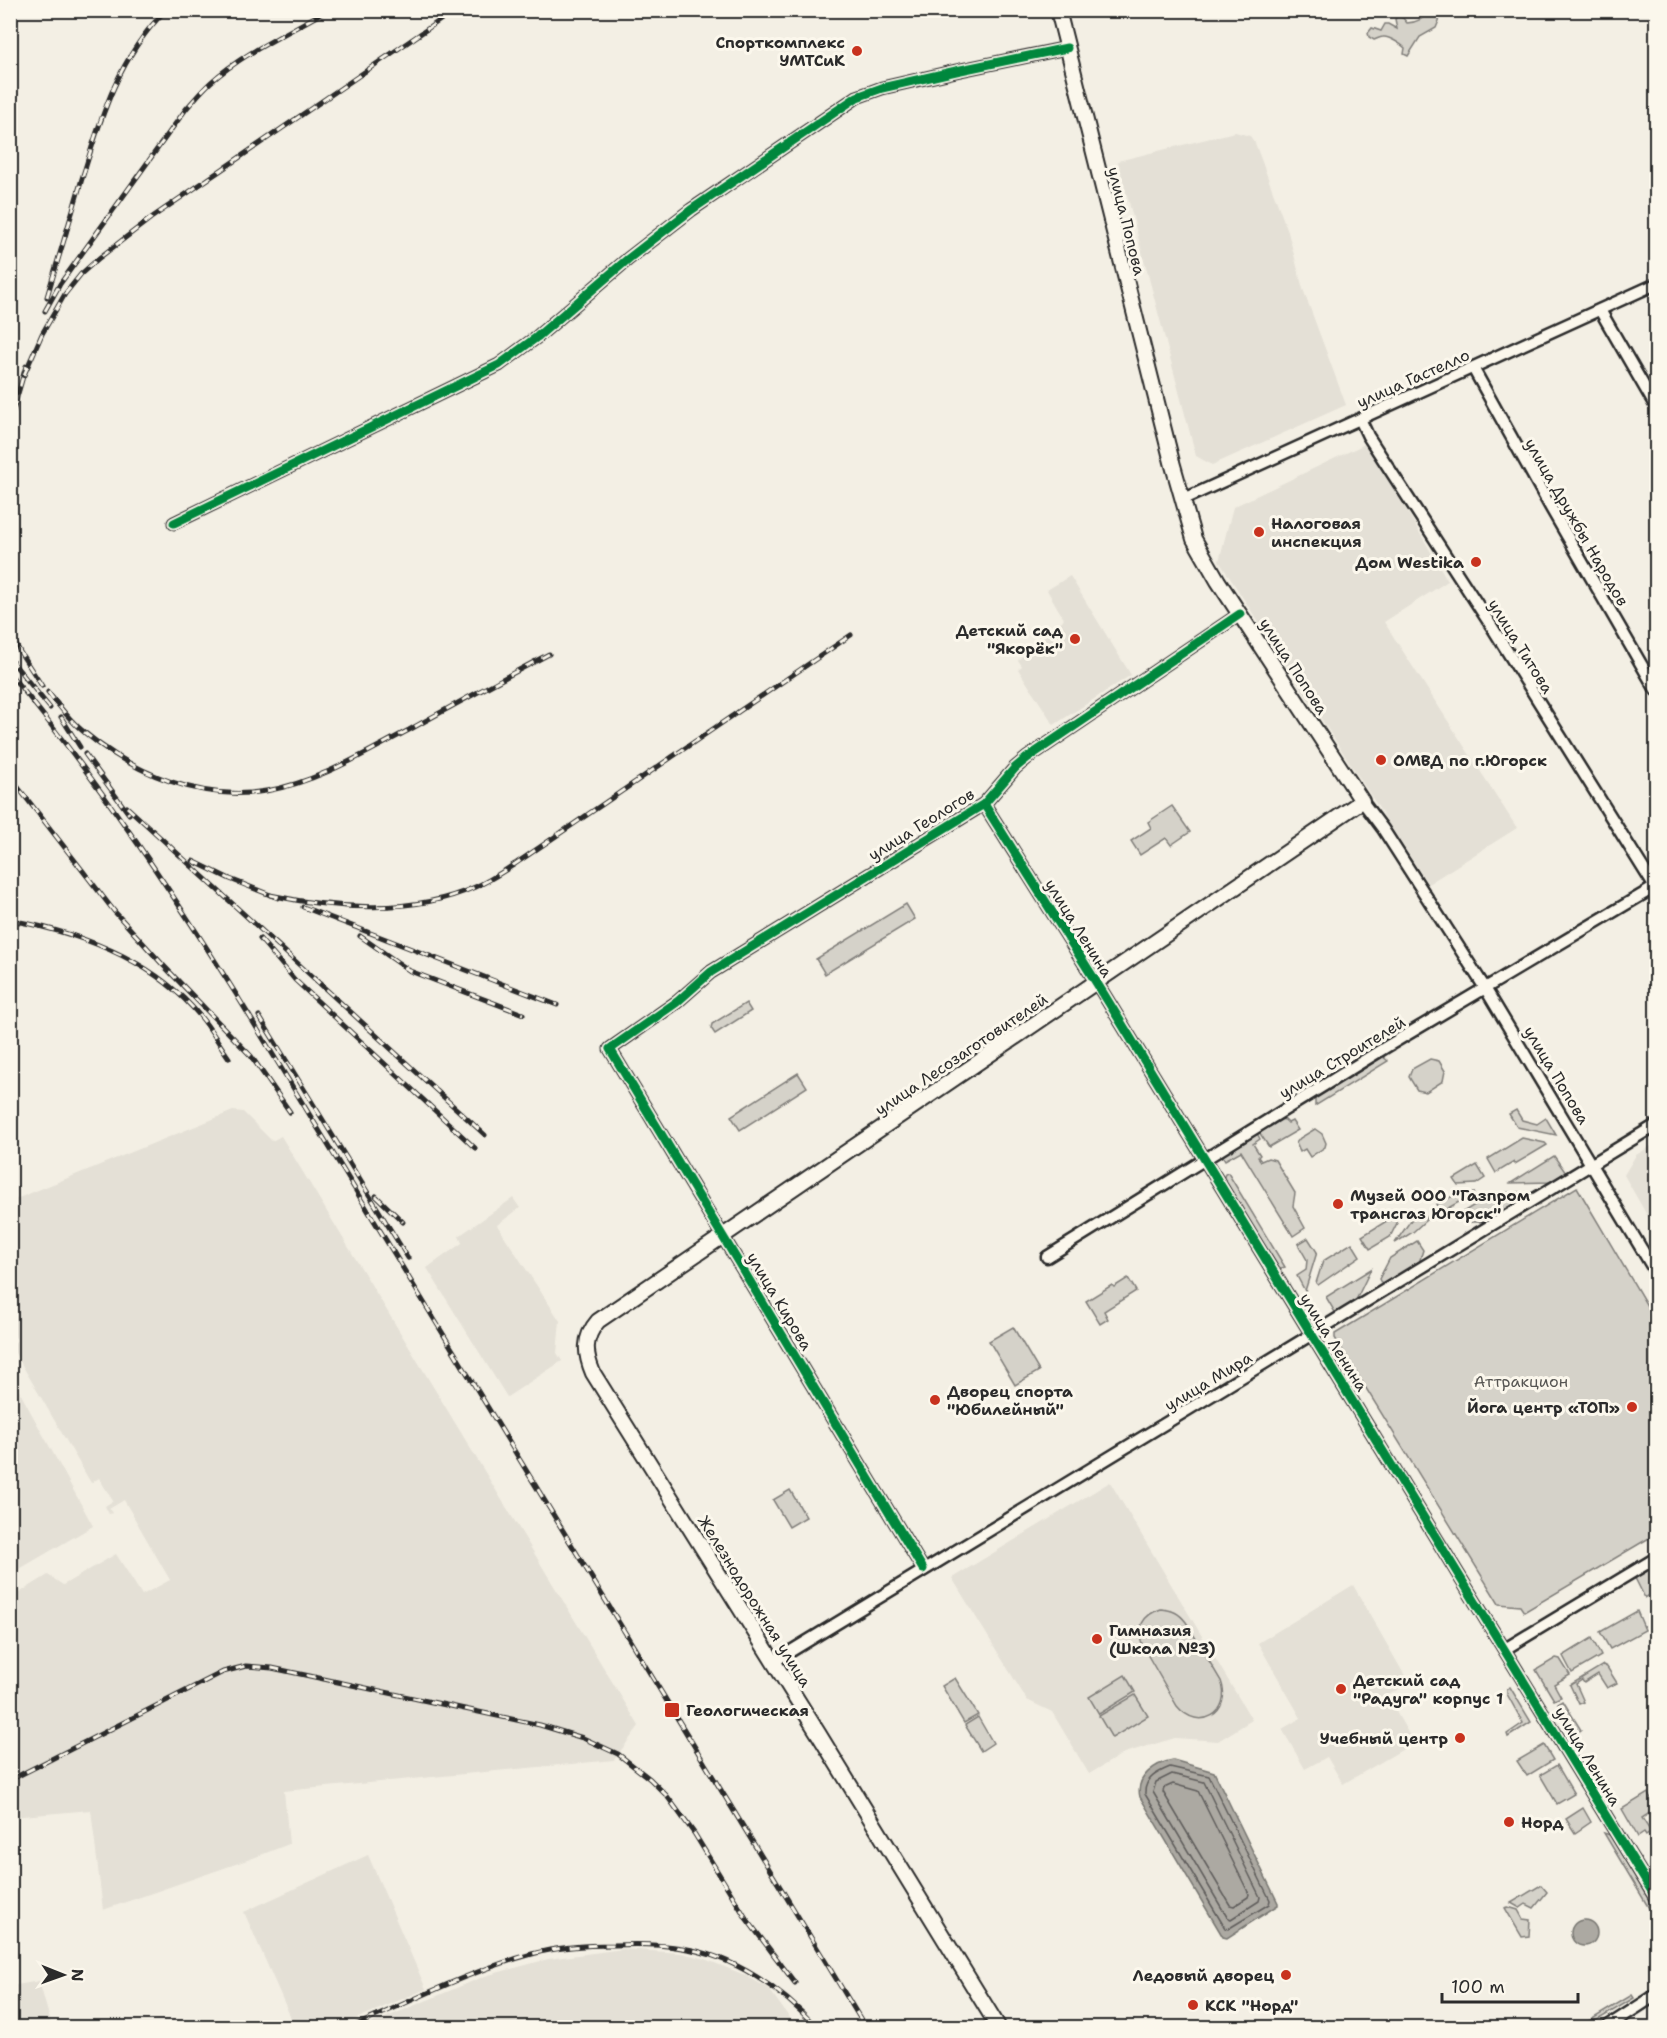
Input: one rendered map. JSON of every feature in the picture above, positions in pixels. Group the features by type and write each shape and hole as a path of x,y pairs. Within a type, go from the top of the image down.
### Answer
{"main road":[{"name":"улица Попова","path":"1058,10 1182,500 1200,552 1362,801"},
{"name":"улица Лесозаготовителей","path":"587,1342 589,1334 598,1321 1362,801"},
{"name":"Железнодорожная улица","path":"587,1342 586,1352 593,1373 999,2028"}],"street":[{"path":"174,523 499,365 537,337 628,259 691,210 857,97 935,76 1068,48"},
{"name":"улица Гастелло","path":"1182,500 1656,284"},
{"path":"1600,310 1656,407"},
{"name":"улица Дружбы Народов","path":"1473,368 1656,690"},
{"name":"улица Титова","path":"1360,419 1368,436 1492,627 1656,888"},
{"name":"улица Геологов","path":"610,1049 677,1002 711,972 984,804 1015,768 1027,758 1240,614"},
{"name":"улица Попова","path":"1362,801 1383,829 1485,988 1656,1273"},
{"name":"улица Ленина","path":"984,804 1096,982 1656,1898"},
{"name":"улица Строителей","path":"1047,1257 1204,1158 1485,988 1656,888"},
{"name":"улица Кирова","path":"610,1049 923,1569"},
{"name":"улица Мира","path":"773,1662 1656,1125"},
{"path":"1505,1649 1656,1558"},
{"path":"1605,2028 1656,1995"}],"shaded area":[{"path":"1235,132 1250,136 1255,143 1288,232 1303,289 1346,405 1212,465 1196,456 1118,161"},
{"path":"1367,443 1448,581 1384,622 1517,828 1428,884 1219,561 1233,507"},
{"name":"Детский сад \"Якорёк\"","path":"1070,576 1131,675 1054,725 1018,669 1022,666 1018,660 1064,619 1047,590"},
{"path":"233,1111 243,1112 272,1141 281,1136 639,1726 614,1760 284,1791 289,1844 103,1910 91,1810 11,1817 11,1598 48,1575 63,1585 116,1554 142,1595 170,1580 124,1500 109,1509 112,1513 109,1514 105,1506 113,1501 99,1478 91,1483 11,1346 17,1340 13,1333 10,1334 11,1201"},
{"path":"1656,1143 1656,1231 1624,1175 1636,1155"},
{"path":"513,1198 520,1208 497,1225 560,1321 557,1353 562,1361 507,1397 427,1268 462,1243 459,1236"},
{"path":"12,1378 93,1526 11,1574 10,1379"},
{"name":"Гимназия (Школа №3)","path":"1110,1482 1252,1720 1218,1741 1175,1738 1124,1753 1089,1774 1052,1712 1027,1700 952,1578"},
{"name":"Детский сад \"Радуга\" корпус 1","path":"1353,1585 1409,1683 1387,1696 1414,1743 1343,1784 1327,1757 1305,1769 1282,1729 1301,1718 1258,1643"},
{"path":"368,1855 426,1989 337,2027 295,2027 244,1912"},
{"path":"623,1949 681,1953 702,1958 745,1975 769,1989 796,2027 363,2027 485,1976 548,1959"},
{"path":"39,1981 52,2027 11,2027 11,1986"}],"green space":[{"path":"1430,11 1443,11 1436,28 1420,37 1408,56 1404,54 1405,48 1392,39 1383,37 1374,40 1369,37 1368,33 1372,28 1381,31 1385,24 1397,29 1395,19 1398,16 1410,23 1420,20"},
{"path":"1172,806 1190,832 1171,845 1166,838 1140,855 1131,841 1151,828 1148,822"},
{"path":"906,904 915,919 825,974 816,959"},
{"path":"746,1003 751,1011 715,1034 711,1028 712,1024"},
{"path":"1383,1057 1388,1061 1315,1106 1315,1098"},
{"path":"1430,1059 1439,1061 1445,1071 1443,1081 1426,1092 1417,1090 1409,1077 1412,1069"},
{"path":"798,1073 807,1087 740,1130 731,1116"},
{"path":"1516,1110 1522,1120 1537,1124 1546,1118 1556,1135 1517,1127 1509,1114"},
{"path":"1280,1119 1288,1123 1292,1121 1298,1130 1269,1147 1259,1132"},
{"path":"1315,1129 1322,1134 1326,1143 1325,1147 1310,1157 1305,1149 1300,1152 1296,1143"},
{"path":"1257,1133 1260,1139 1253,1144 1260,1155 1258,1157 1261,1161 1268,1158 1275,1160 1295,1193 1293,1206 1305,1228 1293,1236 1241,1151 1225,1160 1222,1155"},
{"path":"1522,1138 1547,1145 1496,1173 1488,1159"},
{"path":"1554,1156 1566,1173 1551,1182 1511,1183"},
{"path":"1477,1165 1485,1178 1476,1184 1458,1185 1454,1179"},
{"path":"1228,1173 1285,1267 1278,1269 1223,1179"},
{"name":"Аттракцион","path":"1577,1187 1656,1321 1656,1534 1524,1612 1520,1606 1499,1604 1335,1338 1335,1334"},
{"path":"1475,1193 1441,1212 1436,1204 1453,1196"},
{"path":"1494,1193 1522,1193 1522,1199 1484,1222 1469,1222 1463,1212"},
{"path":"1423,1212 1426,1220 1413,1232 1395,1243 1411,1220"},
{"path":"1393,1217 1397,1223 1390,1237 1370,1249 1362,1236"},
{"path":"1308,1238 1317,1252 1305,1291 1297,1276 1306,1270 1307,1260 1298,1244"},
{"path":"1417,1241 1423,1250 1419,1263 1382,1285 1379,1279 1390,1258"},
{"path":"1352,1243 1360,1256 1318,1285 1316,1283 1323,1261"},
{"path":"1371,1269 1355,1302 1336,1314 1326,1297"},
{"path":"1128,1278 1136,1291 1104,1311 1108,1319 1100,1324 1086,1301"},
{"path":"1013,1327 1039,1371 1015,1385 989,1341"},
{"path":"790,1490 806,1517 789,1527 773,1500"},
{"path":"1649,1569 1656,1572 1656,1591 1645,1598 1635,1578"},
{"path":"1161,1609 1175,1612 1186,1622 1221,1681 1222,1702 1212,1716 1195,1718 1177,1706 1143,1647 1140,1634 1142,1623 1149,1615"},
{"path":"1637,1611 1645,1630 1610,1649 1600,1632"},
{"path":"1592,1638 1601,1656 1572,1673 1563,1656"},
{"path":"1556,1658 1560,1659 1570,1675 1554,1684 1561,1697 1554,1700 1536,1670"},
{"path":"1603,1665 1607,1667 1617,1683 1607,1688 1598,1674 1584,1683 1582,1680 1576,1684 1584,1702 1579,1704 1570,1685"},
{"path":"1125,1675 1135,1692 1099,1714 1089,1697"},
{"path":"955,1678 978,1715 964,1723 942,1686"},
{"path":"1510,1687 1531,1722 1508,1737 1507,1734 1523,1723 1507,1694 1507,1689"},
{"path":"1135,1695 1148,1716 1112,1738 1099,1716"},
{"path":"1563,1701 1581,1730 1575,1734 1558,1706"},
{"path":"978,1717 993,1743 981,1751 965,1725"},
{"path":"1544,1745 1553,1760 1527,1776 1517,1761"},
{"path":"1557,1765 1574,1794 1557,1804 1540,1775"},
{"path":"1648,1793 1656,1809 1642,1818 1651,1832 1646,1836 1644,1833 1638,1837 1622,1809"},
{"path":"1583,1808 1591,1822 1575,1833 1566,1819"},
{"path":"1604,1833 1610,1835 1656,1912 1656,1920"},
{"path":"1541,1885 1547,1892 1534,1908 1526,1904 1520,1908 1511,1903"},
{"path":"1505,1908 1518,1910 1523,1919 1530,1920 1529,1936 1522,1937"},
{"path":"1632,1995 1634,1998 1586,2027 1579,2027"}],"water":[{"path":"1173,1760 1214,1772 1278,1903 1227,1938 1223,1937 1140,1797 1139,1790 1143,1777 1160,1764"},
{"path":"1584,1920 1593,1924 1597,1933 1593,1942 1584,1946 1575,1942 1571,1933 1575,1924"}],"railway":[{"path":"47,297 88,159 113,90 135,48 166,10"},
{"path":"45,311 60,284 186,109 201,92 238,61 327,10"},
{"path":"24,375 42,334 65,294 81,274 99,258 151,218 455,10"},
{"path":"10,421 26,366"},
{"path":"10,633 42,686"},
{"path":"270,895 320,904 400,906 451,896 475,887 515,864 851,635"},
{"path":"48,692 79,728 103,747 146,772 193,788 242,793 285,787 340,766 549,654"},
{"path":"10,659 50,708"},
{"path":"10,674 100,790 183,911 236,994 866,2028"},
{"path":"61,717 80,747"},
{"path":"85,754 129,814"},
{"path":"10,777 114,911 251,1056 290,1112"},
{"path":"127,807 485,1135"},
{"path":"193,861 278,898"},
{"path":"303,907 557,1005"},
{"path":"10,920 89,941 138,964 182,996 204,1021 229,1058"},
{"path":"360,936 410,971 523,1014"},
{"path":"260,939 295,980 475,1148"},
{"path":"259,1016 408,1258"},
{"path":"376,1196 403,1222"},
{"path":"10,1780 223,1672 246,1666 272,1668 540,1725 583,1738 618,1754 650,1779 667,1796 694,1833 746,1918 795,1983"},
{"path":"350,2028 485,1969 532,1954 593,1945 639,1944 673,1947 720,1958 756,1976 773,1988 817,2028"}],"cycle path":[{"path":"174,523 499,365 537,337 628,259 691,210 857,97 882,88 1067,48"},
{"path":"923,1569 610,1049 677,1002 711,972 984,804 1015,768 1027,758 1240,614"},
{"path":"984,804 1103,993 1656,1898"}],"place":[{"name":"Спорткомплекс УМТСиК","path":"857,51"},
{"name":"Налоговая инспекция","path":"1259,532"},
{"name":"Дом Westika","path":"1476,562"},
{"name":"Детский сад \"Якорёк\"","path":"1075,639"},
{"name":"ОМВД по г.Югорск","path":"1381,760"},
{"name":"Музей ООО \"Газпром трансгаз Югорск\"","path":"1338,1204"},
{"name":"Дворец спорта \"Юбилейный\"","path":"935,1400"},
{"name":"Йога центр «ТОП»","path":"1632,1407"},
{"name":"Гимназия (Школа №3)","path":"1097,1639"},
{"name":"Детский сад \"Радуга\" корпус 1","path":"1341,1689"},
{"name":"Геологическая","path":"672,1710"},
{"name":"Учебный центр","path":"1460,1738"},
{"name":"Норд","path":"1509,1822"},
{"name":"Ледовый дворец","path":"1286,1975"},
{"name":"КСК \"Норд\"","path":"1193,2005"}]}
